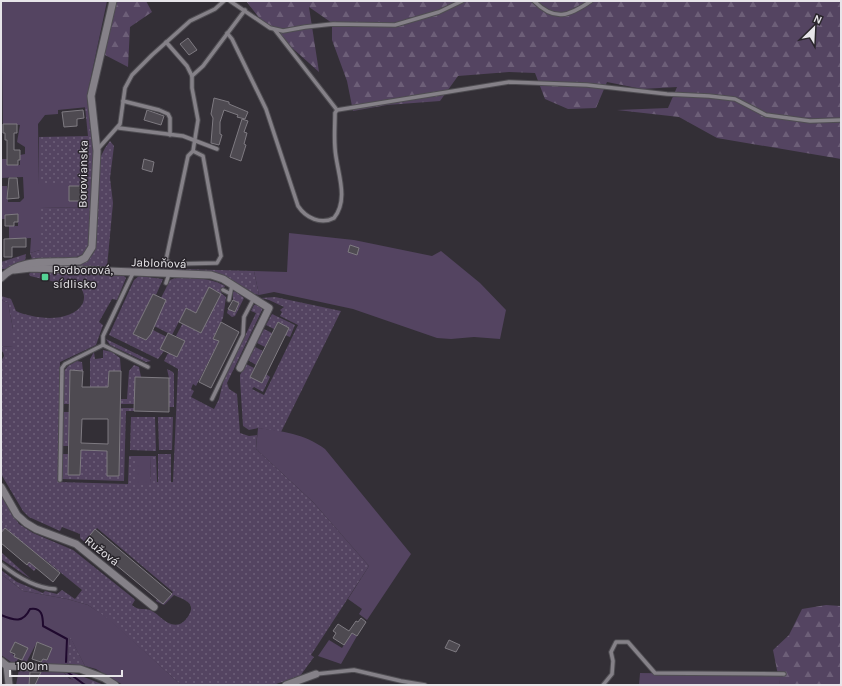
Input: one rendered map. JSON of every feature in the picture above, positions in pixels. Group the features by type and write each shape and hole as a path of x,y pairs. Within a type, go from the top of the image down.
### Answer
{"street":[{"name":"Borovianska","path":"1,278 22,264 36,261 79,261 89,253 93,242 96,151 90,96 113,1"},
{"name":"Jabloňová","path":"10,271 31,268 211,276 232,284 269,308 240,368"},
{"name":"Ružová","path":"1,487 18,515 26,523 36,529 76,544 154,607"},
{"path":"8,685 4,663 80,669 97,675 115,685"},
{"path":"286,685 316,674"}],"lane":[{"path":"96,151 119,128 125,88 132,75 190,21 215,9 224,1"},
{"path":"230,1 275,30 337,110"},
{"path":"275,30 283,31 315,25 395,25 415,21 462,1"},
{"path":"534,1 548,13 561,15 571,12 592,1"},
{"path":"192,76 203,66 245,10"},
{"path":"227,33 232,39 262,100 298,206 308,216 322,221 334,218 341,204 341,183 334,148 335,113 337,110"},
{"path":"166,42 187,66 192,76 192,88 198,120 193,151 188,156 166,260 172,264 217,263 222,256 203,156 193,151"},
{"path":"337,110 368,106 458,89 516,82 735,99 766,115 810,121 841,120"},
{"path":"123,101 159,110 168,114 170,118 170,135"},
{"path":"119,128 195,140 217,149"},
{"path":"103,345 103,336 133,273"},
{"path":"166,283 169,274"},
{"path":"229,300 229,293 232,284"},
{"path":"223,290 229,293"},
{"path":"212,399 243,335 244,317 254,298"},
{"path":"103,345 148,367"},
{"path":"60,480 62,368 68,361 103,345"},
{"path":"1,564 26,580 49,589 55,589"},
{"path":"603,685 612,674 611,652 616,642 628,642 655,673 784,674"},
{"path":"316,674 354,670 425,685"}],"green space":[{"path":"1,1 107,1 87,96 88,107 58,110 58,114 45,115 38,124 39,184 92,184 91,207 40,208 40,250 30,253 31,238 9,239 9,226 18,226 18,215 6,215 5,219 1,219 1,186 7,186 8,202 20,202 24,198 23,177 1,178 1,159 7,159 8,165 20,165 20,155 25,154 25,147 17,142 20,125 3,124"},
{"path":"117,1 146,1 152,12 130,27 128,67 103,54"},
{"path":"246,1 841,1 841,159 717,138 679,117 617,110 668,108 677,87 642,89 607,82 596,108 568,109 545,99 535,73 509,72 458,76 440,101 387,105 353,111 347,81 332,40 332,23 309,7 319,72 261,20"},
{"path":"85,107 88,107 93,152 92,184 39,184 39,137 88,136"},
{"path":"110,141 114,146 110,178 113,203 107,267 254,271 259,295 227,277 49,267 49,264 71,265 84,263 93,254 96,246 100,158"},
{"path":"91,207 90,241 86,251 73,258 32,259 30,253 40,250 40,208"},
{"path":"289,233 354,240 432,256 441,251 480,283 506,310 500,339 474,337 451,339 437,338 353,309 274,292 259,295 254,271 287,272"},
{"path":"26,254 25,261 5,269 1,269 1,262"},
{"path":"31,272 124,276 126,278 117,300 112,299 99,322 103,325 96,345 60,362 58,482 128,484 129,456 135,456 135,484 150,484 151,456 156,456 158,482 158,454 171,454 171,482 173,482 178,369 164,361 168,353 177,357 185,341 176,336 188,313 189,327 201,333 221,294 209,287 196,313 186,308 172,335 154,326 161,298 170,280 175,278 190,277 213,281 225,286 221,293 226,297 223,318 213,338 219,341 196,386 193,384 191,389 194,391 191,397 214,409 219,399 223,382 256,313 251,311 254,305 258,304 263,308 227,383 229,389 237,394 240,433 249,436 257,435 256,449 313,502 369,566 311,655 314,657 300,676 273,685 181,685 109,620 88,605 67,599 23,591 1,574 1,570 17,582 43,593 45,591 57,594 62,590 75,599 82,590 44,559 34,571 27,565 36,554 5,528 1,533 1,496 19,524 33,533 73,550 133,598 135,600 132,605 134,607 139,609 148,609 167,622 175,625 184,621 191,611 190,604 188,602 174,595 164,605 156,601 157,599 163,604 173,592 97,528 86,539 93,545 91,547 80,538 80,534 62,527 60,531 29,517 23,511 1,474 1,361 4,356 3,352 1,351 1,346 13,347 13,329 8,303 1,300 1,296 11,299 16,311 42,318 61,317 70,314 78,310 84,299 81,288 30,276 29,274"},
{"path":"139,276 163,279 156,295 153,294 133,334 146,340 153,330 167,337 161,349 164,351 158,359 109,335 134,280"},
{"path":"235,291 244,298 235,316 232,317 227,313 228,309 235,312 239,303 233,300 233,292"},
{"path":"275,297 341,311 281,432 258,428 249,430 243,426 240,375 246,364 254,368 250,377 266,374 270,377 263,392 254,387 252,389 264,395 298,325 280,316 282,312 280,310 284,307 261,298"},
{"path":"1,300 8,303 13,329 13,347 1,346"},
{"path":"272,314 295,325 290,337 285,335 289,328 278,322 274,329 266,325"},
{"path":"264,329 272,333 265,347 257,343"},
{"path":"106,339 151,361 146,362 110,345"},
{"path":"255,347 263,351 256,365 248,360"},
{"path":"103,350 112,352 120,358 121,371 109,371 108,387 90,387 90,359 94,352 95,359 103,358"},
{"path":"77,361 82,362 83,371 70,370 69,404 64,404 64,371 68,366"},
{"path":"134,365 139,367 141,377 135,377 134,404 121,404 121,399 127,399 129,371"},
{"path":"167,369 174,374 174,407 169,407 169,378"},
{"path":"121,408 134,408 134,411 126,411 124,481 62,479 63,454 68,454 68,475 80,475 81,450 107,451 107,476 119,476"},
{"path":"63,412 69,412 68,446 63,446"},
{"path":"131,417 155,417 156,451 130,450"},
{"path":"158,417 173,417 172,450 159,450"},
{"path":"258,428 284,432 301,437 325,449 411,554 367,620 359,614 362,609 348,599 369,566 313,502 256,449"},
{"path":"135,456 151,456 150,484 135,484"},
{"path":"1,552 31,579 1,559"},
{"path":"1,574 23,591 67,599 88,605 109,619 181,685 123,685 96,669 85,666 70,637 67,664 40,664 43,659 47,660 52,648 37,642 26,663 21,663 23,658 20,656 24,647 15,642 10,652 18,659 16,663 11,662 1,655"},
{"path":"826,605 841,606 841,685 780,685 773,650 789,635 802,609"},
{"path":"352,633 357,636 341,664 318,656 329,640 342,648"},
{"path":"70,636 85,666 67,664"},
{"path":"19,669 62,671 70,679 78,680 84,685 16,685"},
{"path":"64,669 104,685 86,684 71,679 62,671"},
{"path":"640,673 779,675 780,685 639,685"}],"building":[{"path":"188,38 197,50 189,55 180,44"},
{"path":"214,98 229,102 229,104 248,112 245,119 237,117 238,115 224,110 220,122 220,134 222,135 219,145 211,143 213,118 211,114"},
{"path":"83,110 84,118 77,119 77,126 64,127 62,112"},
{"path":"147,110 164,116 161,125 144,120"},
{"path":"242,119 248,121 244,132 247,133 244,144 246,145 241,161 230,157"},
{"path":"3,124 17,124 17,133 14,133 14,150 20,150 20,160 18,160 18,165 7,165 7,140 5,140 5,133 3,133"},
{"path":"144,159 154,162 152,172 142,169"},
{"path":"9,178 17,178 19,198 7,199"},
{"path":"69,186 86,186 86,194 82,194 82,201 69,201"},
{"path":"18,214 18,222 14,222 14,226 5,226 5,215"},
{"path":"26,238 26,247 12,247 12,257 4,257 4,239"},
{"path":"350,245 359,248 357,255 348,252"},
{"path":"209,287 221,294 201,333 179,322 186,308 196,313"},
{"path":"153,294 166,300 151,334 146,340 133,334"},
{"path":"233,300 239,303 235,312 228,309"},
{"path":"221,322 239,332 211,388 199,382 219,341 213,339"},
{"path":"278,322 289,328 262,383 250,377"},
{"path":"168,333 185,341 177,357 160,349"},
{"path":"70,370 83,371 82,387 108,387 109,371 121,371 119,476 107,476 107,451 81,450 80,475 68,475","holes":["82,419 108,419 108,444 81,443"]},
{"path":"135,377 169,378 169,412 134,411"},
{"path":"5,528 60,573 53,582 29,562 27,565 1,543 1,533"},
{"path":"95,529 172,594 163,604 86,540"},
{"path":"361,618 366,622 357,636 352,633 344,645 333,638 336,633 333,631 338,624 349,631 356,621 358,622"},
{"path":"449,640 460,645 456,652 445,648"},
{"path":"15,642 28,648 22,660 14,657 15,654 10,652"},
{"path":"37,642 52,648 47,660 43,659 41,662 32,659"},
{"path":"30,672 41,672 35,685 29,685"}],"waterway":[{"path":"1,615 10,619 18,620 24,617 30,609 37,609 41,613 43,626 67,639 66,662"},
{"path":"66,671 85,685"}],"place":[{"name":"Podborová, sídlisko","path":"45,277"}]}
